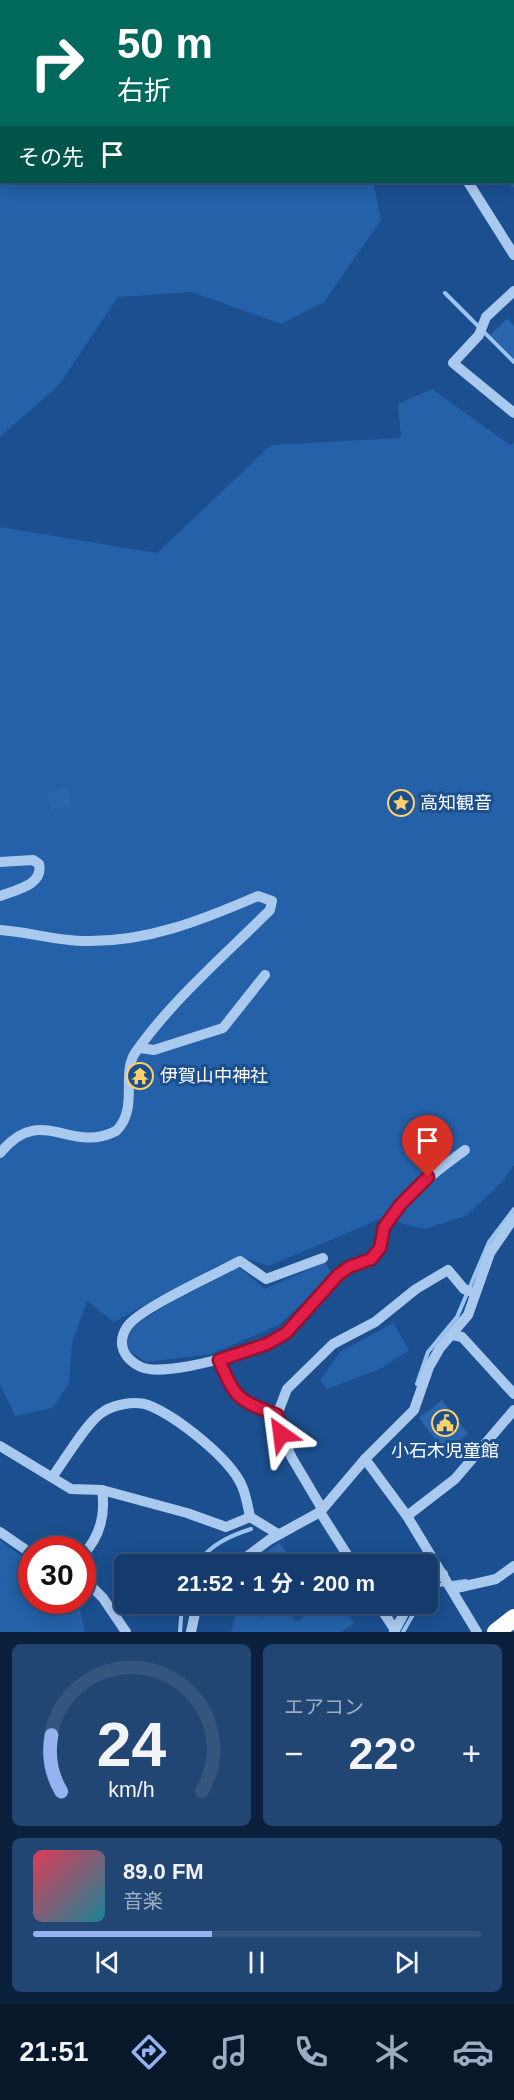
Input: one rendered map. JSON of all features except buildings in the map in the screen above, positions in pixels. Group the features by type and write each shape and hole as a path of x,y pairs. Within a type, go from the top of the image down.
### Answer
{"highway":[{"path":"496,1632 514,1618"}],"street":[{"path":"469,183 514,255"},
{"path":"514,291 485,321 479,335 453,363 514,413"},
{"path":"0,862 33,860 39,864 40,871 35,880 24,887 0,896"},
{"path":"0,930 84,941 139,937 194,924 258,896 272,901 270,910 179,1000 132,1058 126,1115 116,1131 89,1137 32,1128 9,1142 0,1153"},
{"path":"140,1048 154,1050 223,1028 265,975"},
{"path":"323,1258 266,1279 240,1261 157,1305 127,1326 120,1343 124,1355 141,1367 154,1370 219,1360 267,1344 286,1333 338,1275 349,1267 371,1259 380,1248 384,1227 401,1204 428,1177 465,1150"},
{"path":"251,1554 278,1534 320,1509 414,1410 429,1367 440,1348 468,1315 469,1291 490,1253 512,1224"},
{"path":"347,1554 292,1458 277,1415 287,1389 333,1344 375,1322 416,1289 448,1270 469,1291"},
{"path":"453,1335 462,1337 514,1394"},
{"path":"219,1360 234,1394 250,1404 277,1415"},
{"path":"53,1476 99,1414 112,1407 136,1403 147,1405 186,1428 230,1468 242,1485 250,1517 261,1526 278,1534"},
{"path":"407,1516 455,1479 514,1410"},
{"path":"0,1446 53,1476 70,1489 102,1490 187,1513 226,1527 250,1517"},
{"path":"365,1459 407,1516 477,1632"},
{"path":"96,1536 101,1529 104,1504 102,1490"},
{"path":"0,1532 18,1544"},
{"path":"438,1582 496,1579 514,1566"},
{"path":"96,1591 126,1632"},
{"path":"191,1632 195,1614"},
{"path":"384,1614 395,1631"},
{"path":"395,1631 404,1614"}],"shaded area":[{"path":"0,183 373,183 381,220 324,302 281,324 192,292 118,297 59,385 0,437"},
{"path":"432,389 510,445 514,443 514,1165 500,1184 466,1216 424,1229 382,1218 269,1266 243,1258 220,1265 114,1322 87,1301 72,1343 69,1383 53,1408 15,1416 0,1384 0,527 157,553 271,445 401,438 398,404"},
{"path":"325,1262 332,1274 279,1325 211,1354 146,1362 132,1353 126,1344 133,1327 166,1305 239,1267 265,1289"},
{"path":"393,1323 409,1350 382,1368 327,1389 320,1380 340,1352"},
{"path":"0,1540 18,1554 18,1614 81,1614 85,1632 0,1632"},
{"path":"242,1614 256,1614 263,1617 267,1614 288,1614 298,1622 306,1614 347,1614 354,1623 341,1632 231,1632 235,1617"}],"waterway":[{"path":"445,293 514,362"},
{"path":"417,1384 428,1352 457,1317 489,1242 514,1209"},
{"path":"206,1554 221,1542 251,1529"},
{"path":"438,1586 466,1581"},
{"path":"180,1632 181,1614"},
{"path":"403,1632 413,1614"}],"place":[{"name":"高知観音","path":"401,803"},
{"name":"伊賀山中神社","path":"140,1076"},
{"name":"小石木児童館","path":"445,1423"}],"route":[{"path":"281,1434 277,1415 250,1404 234,1394 219,1360 239,1351 267,1344 286,1333 320,1298 338,1275 349,1267 371,1259 380,1248 384,1227 401,1204 428,1177"}]}
